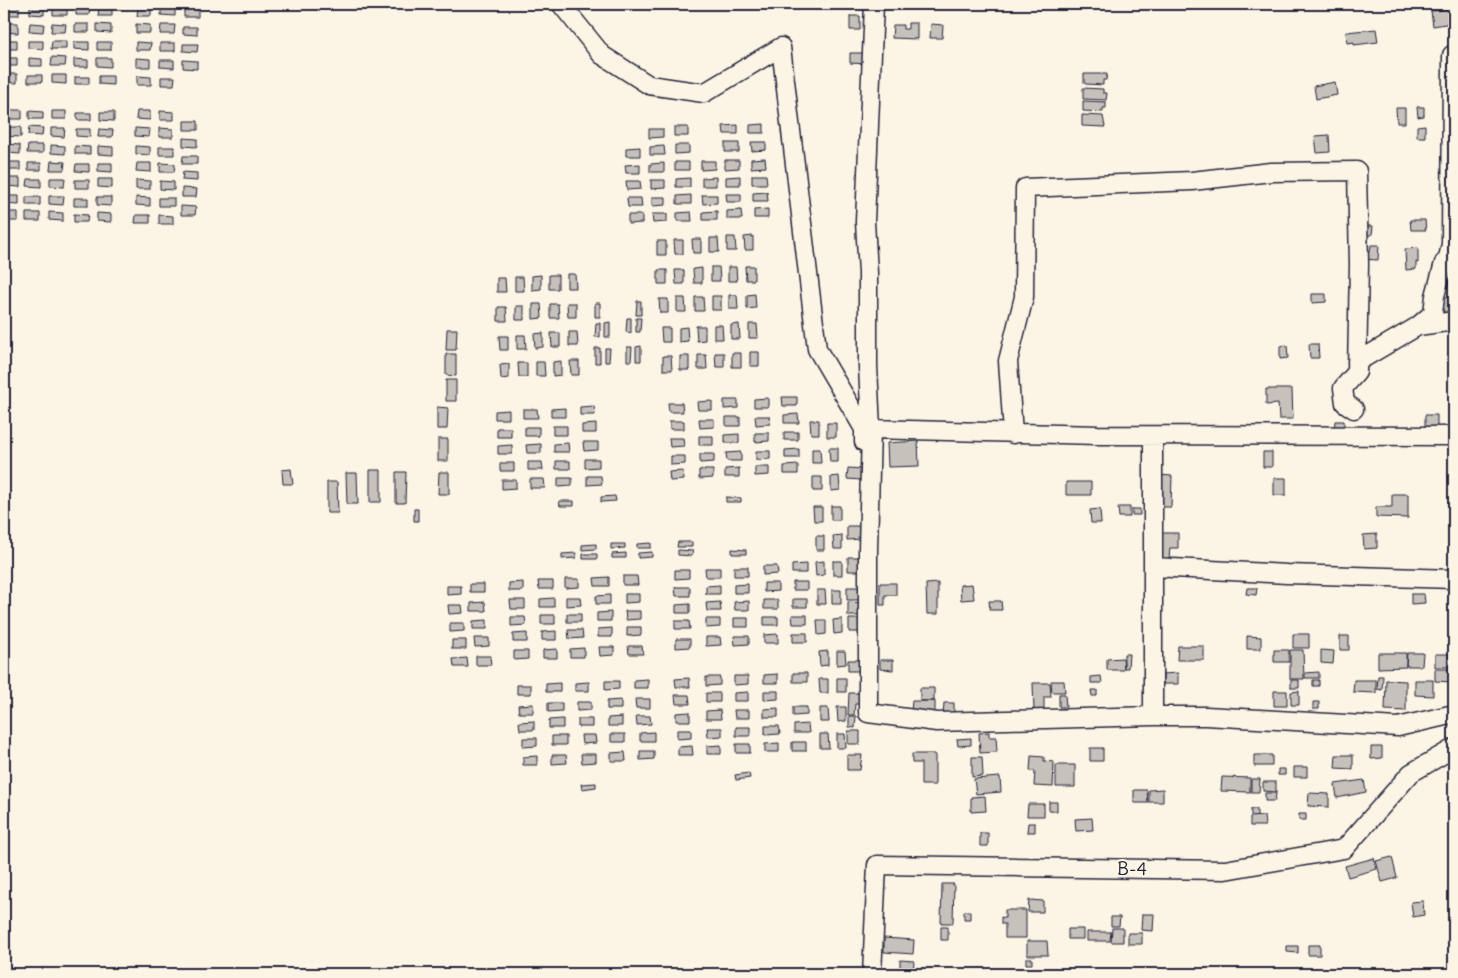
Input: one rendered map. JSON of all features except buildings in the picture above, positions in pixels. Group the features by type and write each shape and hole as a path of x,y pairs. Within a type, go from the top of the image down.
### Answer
{"street":[{"path":"561,4 602,55 650,85 704,93 781,47 817,349 864,429 868,550"},
{"path":"874,4 865,222 868,273 868,366 871,428 868,550 868,713 937,722 1206,716 1398,727 1454,714"},
{"path":"1357,362 1418,326 1433,313 1437,287 1444,263 1447,262 1451,244 1452,55"},
{"path":"1013,434 1008,361 1024,297 1025,188 1192,181 1271,172 1357,171 1359,264 1357,372 1343,388 1345,403 1354,409"},
{"path":"1418,326 1454,321"},
{"path":"871,428 1013,434 1153,436 1454,436"},
{"path":"1153,436 1153,716"},
{"path":"1153,566 1287,574 1454,579"},
{"path":"901,853 1201,861 1344,848 1411,773 1454,748"},
{"name":"B-4","path":"872,974 877,865 1225,870 1344,848"}]}
